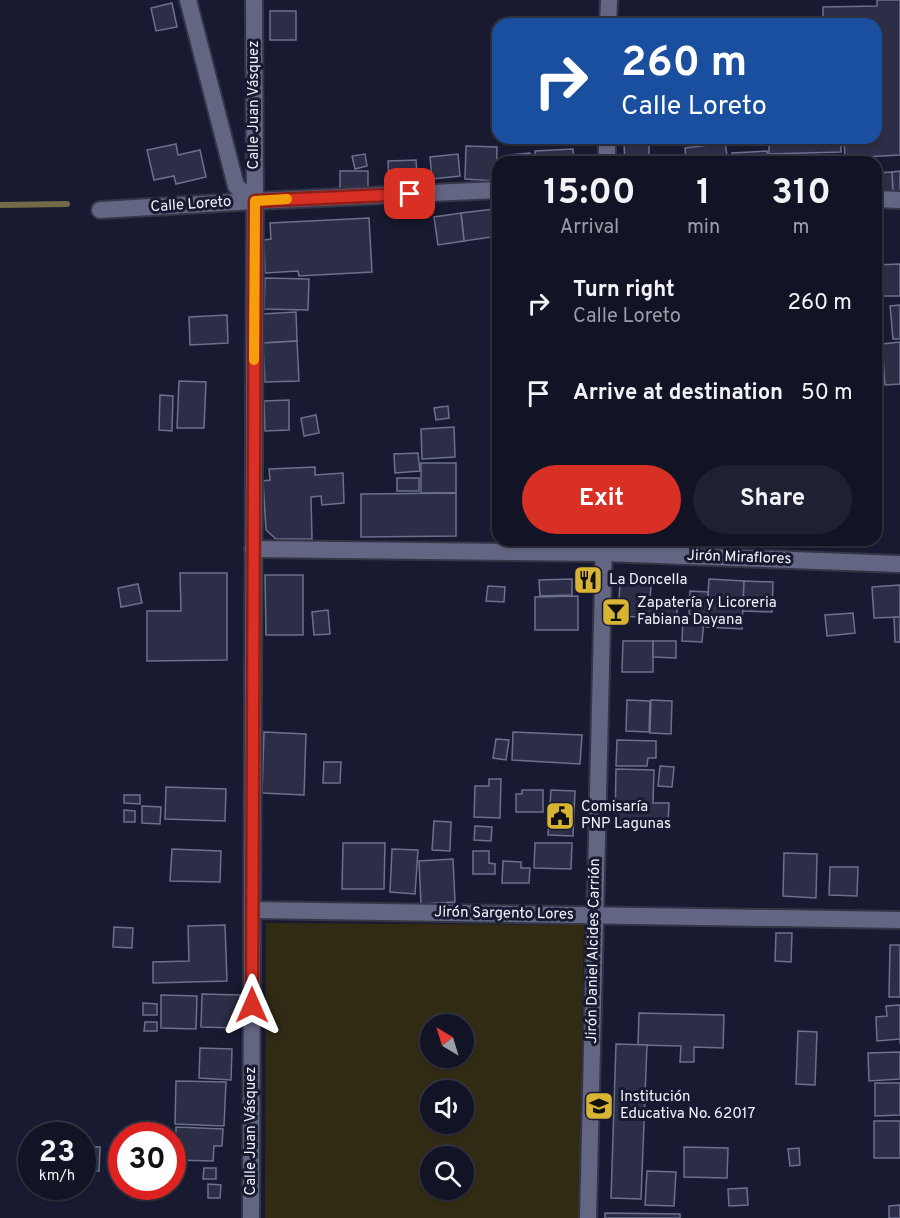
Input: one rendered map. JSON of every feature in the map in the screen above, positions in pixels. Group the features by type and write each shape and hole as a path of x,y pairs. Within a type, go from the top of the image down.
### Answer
{"street":[{"path":"188,0 236,186 255,201"},
{"name":"Calle Juan Vásquez","path":"251,1218 254,0"},
{"path":"608,18 609,0"},
{"name":"Calle Loreto","path":"100,210 492,190"},
{"path":"882,199 900,200"},
{"name":"Jirón Miraflores","path":"253,549 604,547 900,564"},
{"name":"Jirón Daniel Alcides Carrión","path":"588,1218 604,547"},
{"name":"Jirón Sargento Lores","path":"252,910 900,920"}],"shaded area":[{"path":"266,923 584,925 579,1218 265,1218"}],"building":[{"path":"877,0 900,0 900,155 845,156 844,144 882,144 882,18 823,18 823,7 877,6"},
{"path":"172,3 177,27 156,31 151,8"},
{"path":"270,11 296,11 296,40 270,40"},
{"path":"176,144 178,155 200,150 206,177 176,184 174,176 154,180 147,150"},
{"path":"624,144 649,144 649,156 625,156"},
{"path":"725,144 727,156 686,156 685,148"},
{"path":"769,144 841,144 841,152 769,154"},
{"path":"466,146 497,147 497,156 492,156 492,181 465,179"},
{"path":"573,149 574,156 535,156 535,151"},
{"path":"767,151 767,156 732,156 732,153"},
{"path":"530,153 530,156 510,156"},
{"path":"365,154 367,166 355,169 352,156"},
{"path":"458,154 460,176 432,179 430,157"},
{"path":"416,160 418,186 389,188 388,161"},
{"path":"340,171 368,171 368,188 340,189"},
{"path":"900,171 900,193 893,194 892,172"},
{"path":"892,172 893,194 882,195 882,173"},
{"path":"492,209 492,237 464,241 461,213"},
{"path":"461,213 464,241 438,245 434,217"},
{"path":"369,218 372,272 299,276 298,271 265,273 264,240 271,239 270,223"},
{"path":"900,264 900,296 882,296 882,265"},
{"path":"265,278 309,279 308,310 264,309"},
{"path":"900,305 900,339 893,339 890,306"},
{"path":"296,312 297,341 263,343 262,314"},
{"path":"227,315 228,343 190,345 189,317"},
{"path":"297,341 299,381 265,382 263,343"},
{"path":"900,342 900,384 885,385 882,344"},
{"path":"179,381 206,382 204,428 177,428"},
{"path":"160,395 173,396 172,431 159,430"},
{"path":"289,400 289,430 265,431 264,401"},
{"path":"448,406 449,418 436,420 434,408"},
{"path":"316,415 319,433 304,436 301,418"},
{"path":"454,427 455,457 422,459 421,429"},
{"path":"418,453 420,471 395,473 394,454"},
{"path":"421,463 456,463 456,493 421,493"},
{"path":"315,467 315,475 343,473 344,503 322,505 321,496 311,497 312,539 276,539 266,530 263,481 270,480 269,469"},
{"path":"397,478 419,478 419,491 397,491"},
{"path":"456,493 456,536 361,537 361,494"},
{"path":"180,573 227,573 227,660 147,661 147,611 181,611"},
{"path":"265,575 303,575 303,635 266,635"},
{"path":"572,579 572,595 540,596 539,580"},
{"path":"709,579 744,581 742,629 706,627"},
{"path":"744,581 773,582 772,612 743,611"},
{"path":"620,583 651,585 650,601 678,603 676,619 618,616"},
{"path":"138,584 142,603 121,607 118,588"},
{"path":"900,585 900,617 874,618 872,587"},
{"path":"488,586 505,587 504,602 486,601"},
{"path":"690,591 708,592 707,615 689,614"},
{"path":"578,596 578,630 535,630 535,597"},
{"path":"328,610 330,634 314,635 312,612"},
{"path":"853,613 855,633 827,636 825,615"},
{"path":"894,617 900,617 900,642 895,642"},
{"path":"683,619 704,620 702,642 682,641"},
{"path":"623,641 653,641 653,672 622,672"},
{"path":"653,641 676,641 676,658 653,657"},
{"path":"627,700 650,701 649,732 626,731"},
{"path":"651,700 672,701 671,734 650,733"},
{"path":"264,732 306,734 304,795 262,793"},
{"path":"513,732 582,735 580,764 512,760"},
{"path":"496,739 509,740 506,760 493,758"},
{"path":"617,740 656,741 656,758 648,758 647,766 616,766"},
{"path":"324,762 341,762 340,783 323,783"},
{"path":"660,766 674,767 672,787 658,786"},
{"path":"616,769 654,770 653,803 669,803 668,824 615,823"},
{"path":"489,779 501,779 500,818 474,817 475,786 489,786"},
{"path":"166,787 226,789 225,821 165,819"},
{"path":"522,790 543,790 543,812 516,812 516,794 522,794"},
{"path":"551,790 575,791 573,836 548,835"},
{"path":"124,795 140,795 140,804 124,803"},
{"path":"142,806 161,807 160,824 142,823"},
{"path":"124,810 135,811 135,822 124,822"},
{"path":"434,821 451,822 450,851 432,850"},
{"path":"475,826 492,827 491,841 474,840"},
{"path":"343,843 385,843 384,889 342,889"},
{"path":"535,843 572,843 571,869 534,868"},
{"path":"172,849 221,851 220,882 170,881"},
{"path":"392,849 418,850 415,894 390,892"},
{"path":"473,851 489,851 489,863 495,864 495,874 473,874"},
{"path":"784,853 817,854 816,898 783,896"},
{"path":"453,859 455,902 421,904 419,861"},
{"path":"503,861 521,862 521,868 530,868 529,883 502,883"},
{"path":"830,867 858,867 857,896 829,895"},
{"path":"225,925 227,981 153,983 153,962 189,961 188,926"},
{"path":"114,927 133,928 132,948 113,947"},
{"path":"776,933 792,933 791,962 775,961"},
{"path":"890,945 900,945 900,997 889,997"},
{"path":"202,994 240,995 238,1028 201,1027"},
{"path":"161,995 197,996 196,1029 161,1028"},
{"path":"143,1003 157,1004 157,1015 143,1015"},
{"path":"900,1005 900,1039 877,1041 876,1017 887,1016 886,1006"},
{"path":"639,1013 724,1015 723,1048 694,1047 694,1062 680,1062 681,1046 638,1045"},
{"path":"145,1022 157,1022 157,1031 144,1031"},
{"path":"798,1031 817,1032 815,1085 796,1084"},
{"path":"616,1044 647,1045 641,1199 611,1198"},
{"path":"200,1048 232,1049 231,1080 199,1078"},
{"path":"900,1052 900,1079 869,1081 868,1053"},
{"path":"176,1081 226,1082 224,1126 175,1122"},
{"path":"875,1083 900,1083 900,1115 875,1116"},
{"path":"874,1121 900,1121 900,1158 874,1158"},
{"path":"186,1127 223,1129 222,1146 214,1146 213,1161 186,1160"},
{"path":"96,1147 100,1147 99,1171 96,1171"},
{"path":"684,1147 728,1148 727,1178 684,1177"},
{"path":"799,1148 800,1165 790,1166 788,1149"},
{"path":"204,1168 216,1168 216,1179 203,1179"},
{"path":"647,1171 676,1172 674,1206 645,1205"},
{"path":"208,1184 221,1185 220,1198 208,1198"},
{"path":"747,1188 748,1205 729,1206 728,1189"},
{"path":"900,1205 900,1218 889,1218 889,1206"},
{"path":"605,1213 680,1214 680,1218 605,1218"}],"waterway":[{"path":"0,205 67,204"}],"slow traffic":[{"path":"254,360 255,201 287,199"}],"place":[{"name":"La Doncella","path":"588,580"},
{"name":"Zapatería y Licoreria Fabiana Dayana","path":"616,612"},
{"name":"Comisaría PNP Lagunas","path":"560,816"},
{"name":"Institución Educativa No. 62017","path":"599,1106"}],"route":[{"path":"252,1005 255,201 410,194"}]}
